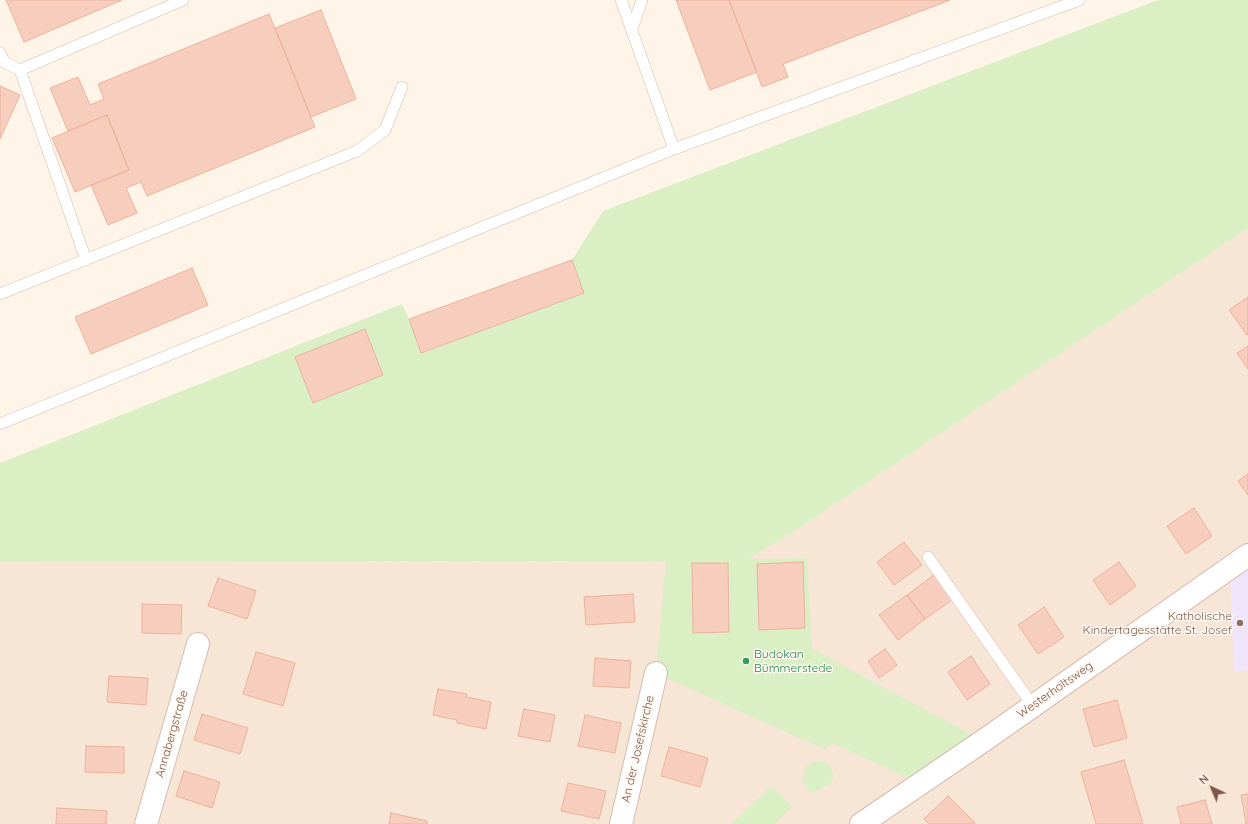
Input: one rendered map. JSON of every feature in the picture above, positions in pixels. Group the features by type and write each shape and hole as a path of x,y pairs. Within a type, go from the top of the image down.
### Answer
{"street":[{"name":"Westerholtsweg","path":"861,824 1033,706 1248,555"},
{"name":"Annabergstraße","path":"146,824 198,644"},
{"name":"An der Josefskirche","path":"621,824 656,673"}],"lane":[{"path":"20,70 183,0"},
{"path":"621,0 674,149"},
{"path":"632,29 642,0"},
{"path":"0,424 674,149 1079,0"},
{"path":"0,53 4,62 20,70 86,260"},
{"path":"0,294 357,151 385,130 402,87"},
{"path":"928,557 1033,706"}],"shaded area":[{"path":"1248,228 1248,824 0,824 0,562 666,561 799,528"},
{"name":"Katholische Kindertagesstätte St. Josef","path":"1248,564 1248,670 1234,672 1230,576"}],"green space":[{"path":"1158,0 1248,0 1248,228 799,528 748,559 807,558 812,649 983,741 920,783 833,743 824,749 656,673 666,561 0,562 0,463 402,304 422,353 583,293 572,260 603,211"},
{"path":"823,761 831,767 834,778 827,786 812,793 802,782 806,767 813,762"},
{"path":"772,786 792,807 774,824 731,824"}],"building":[{"path":"6,0 122,0 24,42"},
{"path":"676,0 729,0 757,72 710,90"},
{"path":"729,0 950,0 783,64 788,77 762,87"},
{"path":"321,10 356,99 311,117 275,28"},
{"path":"269,14 315,127 147,196 141,182 126,188 137,213 108,225 91,185 129,170 107,115 68,131 50,88 78,77 90,105 104,99 98,84"},
{"path":"0,86 20,95 0,139"},
{"path":"107,115 129,170 75,192 52,138"},
{"path":"572,260 584,293 421,353 409,319"},
{"path":"192,268 208,305 91,354 75,317"},
{"path":"1248,297 1248,334 1247,335 1229,310"},
{"path":"365,329 383,375 313,403 295,357"},
{"path":"1248,346 1248,369 1237,353"},
{"path":"1248,474 1248,495 1238,481"},
{"path":"1194,508 1212,536 1186,554 1167,526"},
{"path":"904,542 922,565 894,585 877,562"},
{"path":"803,562 805,628 759,630 757,564"},
{"path":"1119,562 1136,586 1110,605 1093,580"},
{"path":"692,563 728,563 729,632 693,633"},
{"path":"934,575 952,600 925,619 907,595"},
{"path":"218,578 256,591 247,619 208,606"},
{"path":"633,594 635,622 586,625 584,597"},
{"path":"907,595 925,619 898,640 879,615"},
{"path":"142,604 182,605 181,634 142,633"},
{"path":"1044,607 1064,637 1038,654 1018,625"},
{"path":"885,649 897,665 879,678 868,661"},
{"path":"256,652 295,663 283,706 243,694"},
{"path":"971,656 990,684 967,700 948,672"},
{"path":"595,658 631,661 629,688 593,686"},
{"path":"109,676 148,678 146,705 107,702"},
{"path":"438,689 467,694 466,697 491,702 486,729 457,723 457,720 433,715"},
{"path":"1117,700 1127,738 1094,747 1083,709"},
{"path":"524,709 555,715 550,742 518,736"},
{"path":"202,714 248,728 240,754 194,740"},
{"path":"585,715 621,723 615,753 578,746"},
{"path":"86,746 124,747 124,773 85,772"},
{"path":"669,747 708,758 700,787 661,776"},
{"path":"1124,760 1143,824 1096,824 1081,772"},
{"path":"184,771 220,782 212,808 176,796"},
{"path":"568,783 606,791 599,819 561,811"},
{"path":"1248,794 1248,824 1246,824 1241,795"},
{"path":"948,796 975,823 974,824 929,824 924,819"},
{"path":"1205,800 1212,824 1181,824 1177,807"},
{"path":"57,808 107,811 106,824 56,824"},
{"path":"391,813 427,821 427,824 389,824"}],"place":[{"name":"Katholische Kindertagesstätte St. Josef","path":"1240,623"},
{"name":"Budokan Bümmerstede","path":"746,661"}]}
